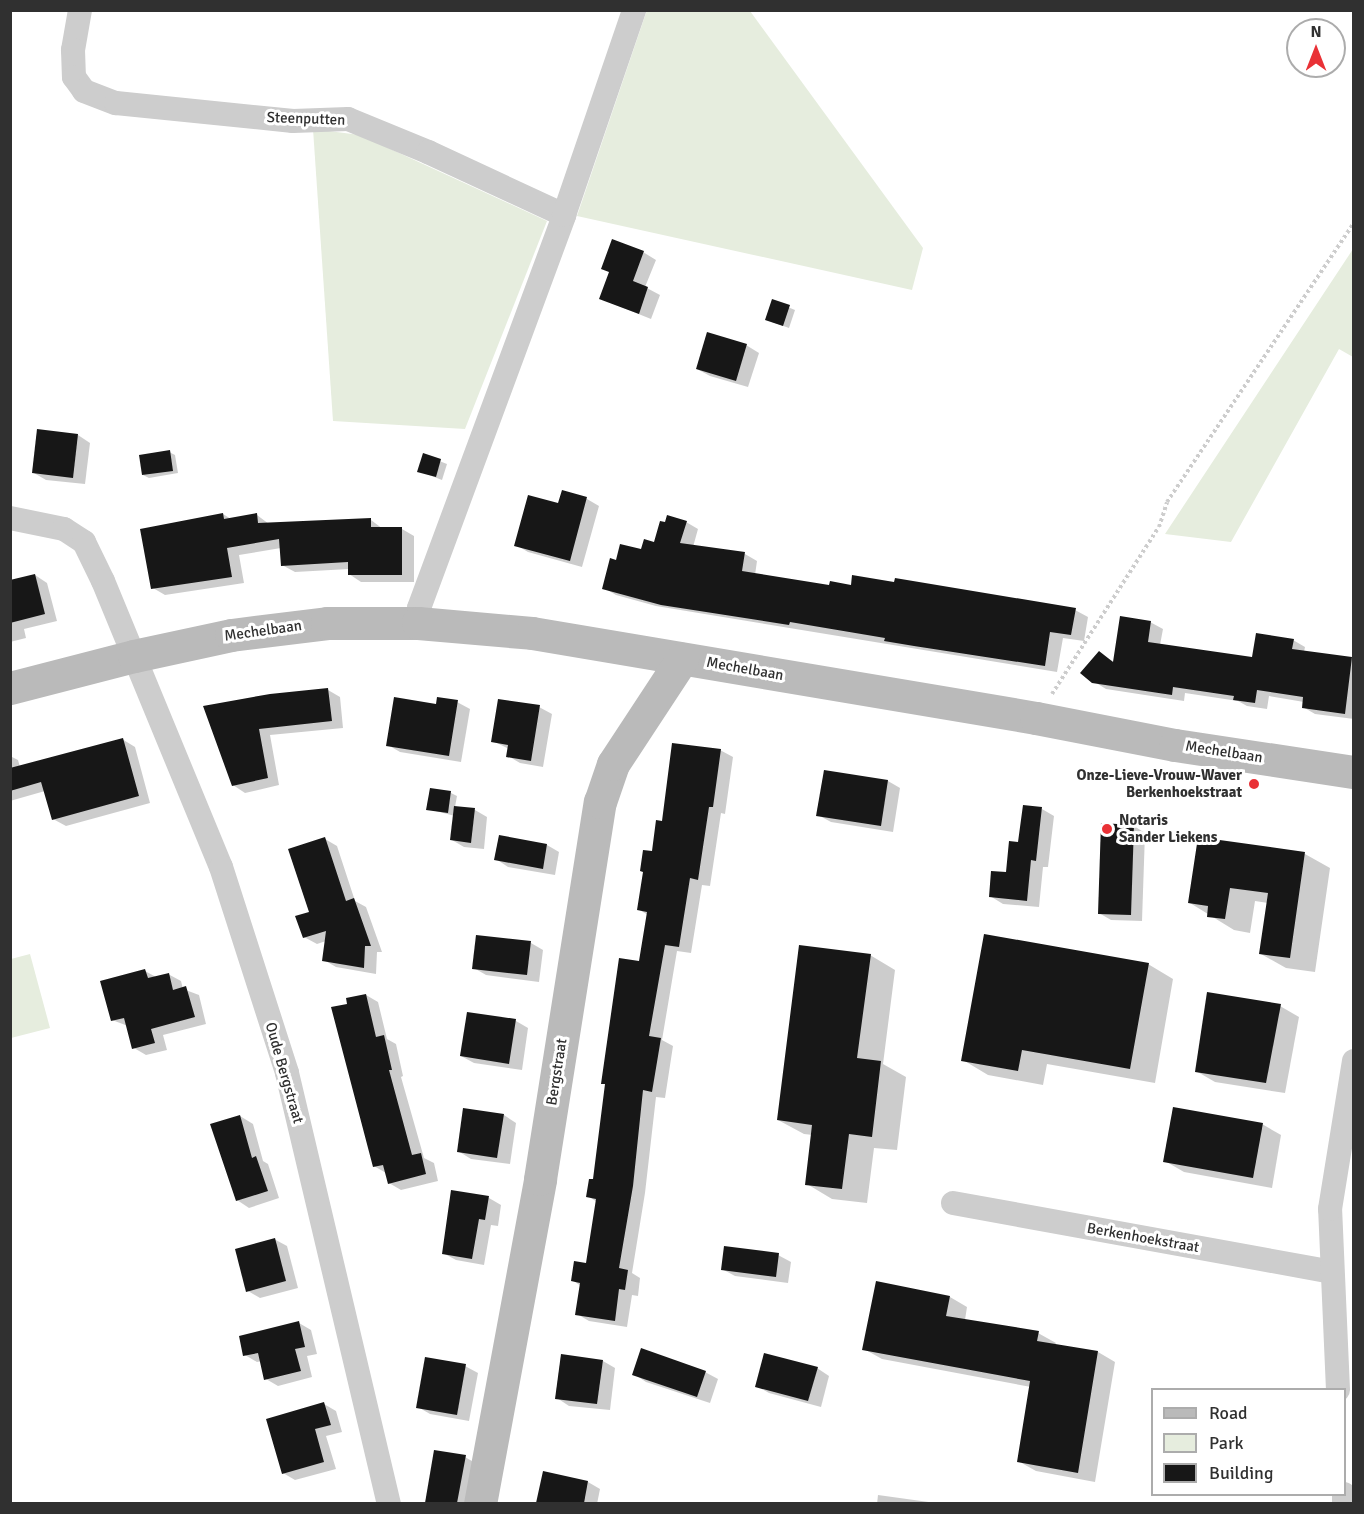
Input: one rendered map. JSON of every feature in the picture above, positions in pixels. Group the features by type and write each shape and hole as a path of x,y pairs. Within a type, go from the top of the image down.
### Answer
{"street":[{"name":"Steenputten","path":"80,10 73,50 74,77 84,91 116,103 293,120 348,119 428,152 564,215"},
{"path":"418,622 419,608 564,215 634,10"},
{"path":"10,518 64,529 84,542 134,656"},
{"name":"Mechelbaan","path":"10,688 134,656 231,635 280,628 375,621 418,622 532,633 1036,718 1175,745 1353,772"},
{"name":"Oude Bergstraat","path":"134,656 221,867 287,1073 389,1503"},
{"name":"Bergstraat","path":"480,1503 540,1179 600,802 613,764 682,659"},
{"path":"1338,1388 1330,1209 1353,1061"},
{"name":"Berkenhoekstraat","path":"953,1203 1332,1272"}],"path":[{"path":"1036,718 1159,527 1171,496 1353,223"}],"green space":[{"path":"647,10 750,11 923,248 912,290 577,216"},
{"path":"313,129 360,135 547,221 465,429 333,421"},
{"path":"1353,249 1353,357 1339,349 1231,542 1165,534"},
{"path":"30,954 50,1028 11,1038 11,959"}],"building":[{"path":"612,239 644,251 633,281 648,287 639,314 599,299 609,272 601,269"},
{"path":"772,299 790,305 783,326 765,320"},
{"path":"707,332 747,344 736,381 696,369"},
{"path":"37,429 78,434 73,478 32,473"},
{"path":"170,450 173,471 142,475 139,455"},
{"path":"423,453 441,459 436,477 417,472"},
{"path":"562,490 587,497 570,561 514,546 528,495 558,503"},
{"path":"223,513 224,519 257,513 258,523 371,518 371,527 402,527 402,575 348,575 348,562 281,566 279,539 227,548 232,577 151,589 140,529"},
{"path":"667,515 687,521 680,543 745,552 742,571 829,585 830,581 851,585 852,575 894,582 895,578 1076,608 1071,635 1050,632 1045,666 884,641 885,638 790,622 789,625 661,605 602,589 610,558 616,560 620,544 641,549 644,539 654,542 660,521 665,522"},
{"path":"35,574 45,614 10,623 10,580"},
{"path":"1120,616 1151,621 1148,642 1252,657 1256,633 1294,639 1292,649 1352,657 1345,714 1302,708 1303,697 1257,690 1255,703 1233,700 1234,696 1173,687 1172,695 1092,683 1080,673 1099,651 1113,662"},
{"path":"328,688 332,721 259,729 268,778 232,786 203,706 270,694"},
{"path":"394,697 436,704 437,697 458,700 449,756 386,746"},
{"path":"498,699 540,705 531,761 506,757 508,745 491,742"},
{"path":"123,738 139,796 52,820 41,782 10,791 10,768"},
{"path":"672,743 721,749 713,807 709,807 698,880 690,878 679,947 665,945 649,1036 661,1038 652,1092 643,1090 633,1186 619,1268 628,1270 625,1290 619,1289 615,1321 575,1315 580,1283 571,1281 574,1261 586,1263 596,1199 586,1197 589,1179 593,1179 605,1084 601,1084 619,958 639,961 647,912 637,910 643,872 640,871 643,850 652,851 656,820 662,821"},
{"path":"824,770 888,780 881,826 816,816"},
{"path":"430,788 451,791 448,813 426,810"},
{"path":"1023,805 1042,807 1036,861 1031,860 1027,901 989,897 991,871 1006,872 1009,841 1018,842"},
{"path":"454,806 475,808 471,843 450,840"},
{"path":"1101,823 1134,825 1131,915 1098,914"},
{"path":"499,835 547,844 543,869 494,860"},
{"path":"325,837 346,901 354,898 371,946 365,946 364,968 322,961 326,931 303,938 295,916 309,912 288,849"},
{"path":"1198,837 1305,852 1290,958 1259,954 1268,893 1230,888 1225,919 1207,917 1208,906 1188,903"},
{"path":"984,934 1149,963 1130,1069 1022,1050 1018,1071 961,1061"},
{"path":"476,935 531,941 527,975 472,969"},
{"path":"799,945 871,954 857,1058 881,1061 872,1137 849,1134 842,1189 805,1185 812,1125 777,1120"},
{"path":"145,969 148,978 169,973 173,990 186,986 195,1017 151,1029 155,1043 132,1049 124,1018 111,1021 100,981"},
{"path":"1207,992 1281,1004 1266,1083 1195,1072"},
{"path":"366,994 376,1037 384,1035 392,1070 389,1070 412,1155 421,1153 426,1174 388,1184 383,1165 373,1167 331,1007 347,1004 346,998"},
{"path":"467,1012 516,1019 509,1064 460,1056"},
{"path":"1173,1107 1263,1123 1253,1178 1163,1162"},
{"path":"463,1108 504,1114 497,1158 457,1152"},
{"path":"240,1115 252,1158 256,1156 268,1191 236,1201 210,1124"},
{"path":"451,1190 489,1196 485,1220 479,1219 472,1259 442,1254"},
{"path":"275,1238 286,1281 246,1292 235,1249"},
{"path":"724,1246 779,1253 776,1277 721,1270"},
{"path":"876,1281 950,1296 946,1316 1039,1331 1037,1341 1098,1351 1078,1473 1017,1462 1030,1381 862,1350"},
{"path":"299,1321 305,1347 295,1349 301,1371 264,1380 258,1353 243,1356 239,1336"},
{"path":"641,1348 706,1371 697,1397 632,1375"},
{"path":"764,1353 818,1367 808,1401 755,1387"},
{"path":"561,1354 603,1360 597,1404 555,1399"},
{"path":"425,1357 466,1364 457,1415 416,1408"},
{"path":"324,1402 331,1425 315,1429 324,1462 282,1474 266,1419"},
{"path":"434,1450 466,1455 457,1503 425,1503"},
{"path":"543,1471 588,1481 584,1503 536,1503"}],"place":[{"name":"Onze-Lieve-Vrouw-Waver Berkenhoekstraat","path":"1254,784"},
{"name":"Notaris Sander Liekens","path":"1107,829"}]}
